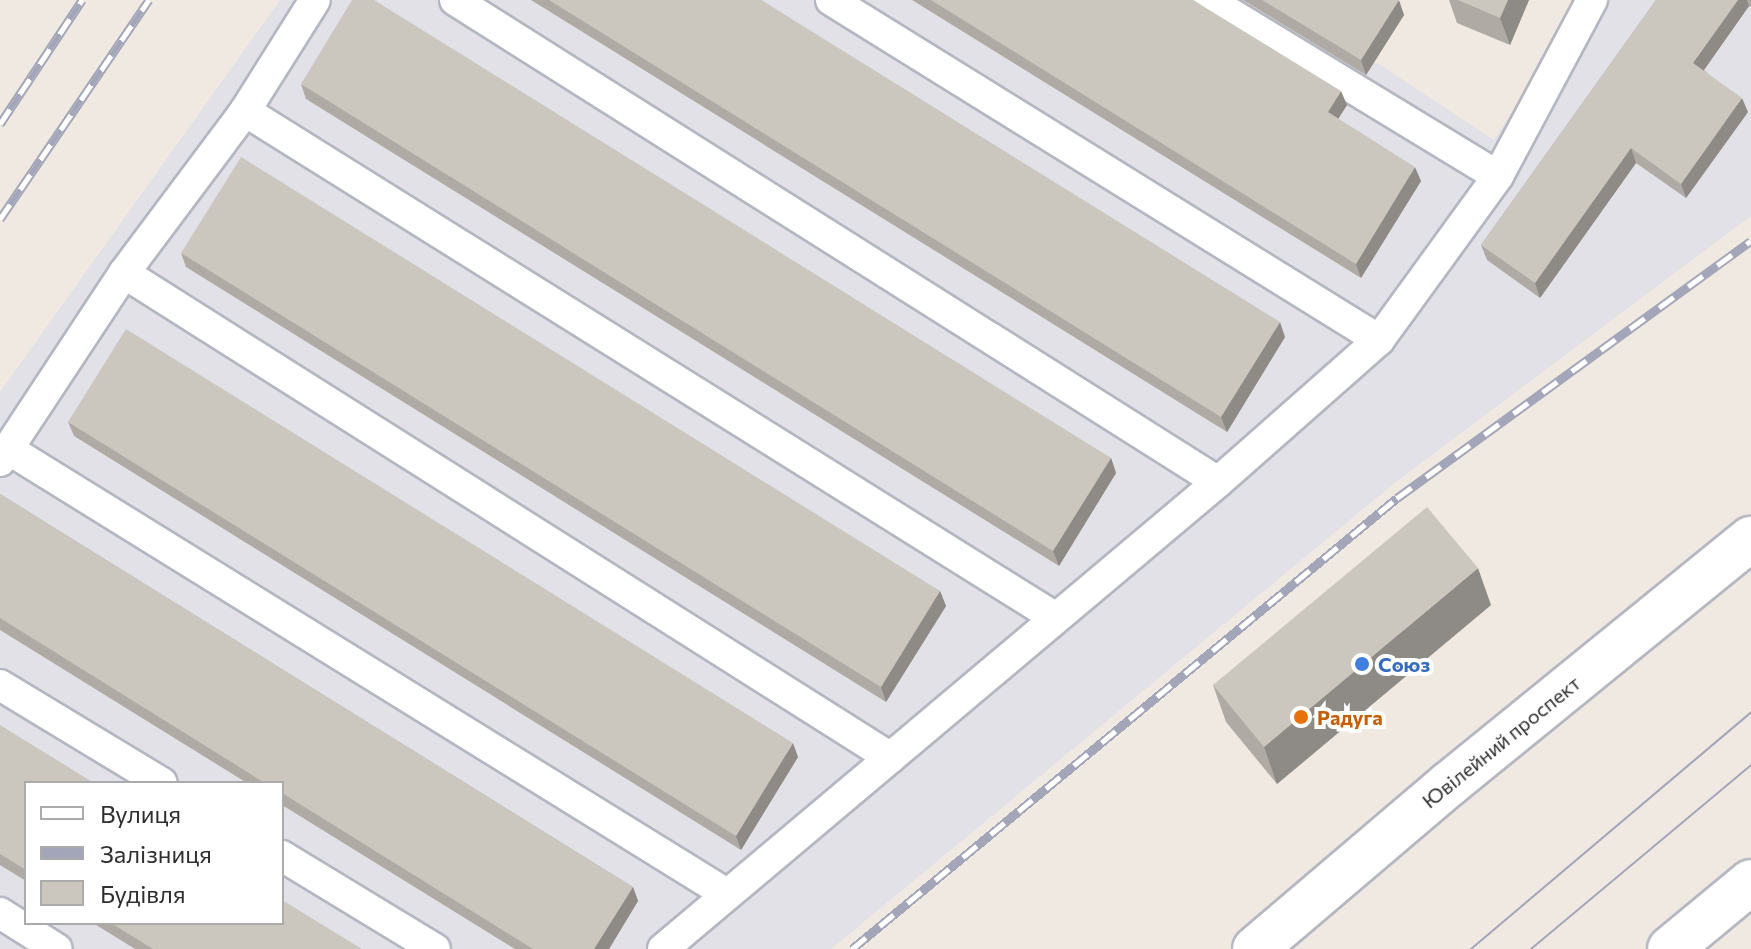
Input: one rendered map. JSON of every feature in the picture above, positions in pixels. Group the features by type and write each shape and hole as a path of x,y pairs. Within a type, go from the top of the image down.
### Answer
{"main road":[{"name":"Ювілейний проспект","path":"1255,949 1449,784 1751,539"},
{"path":"1670,949 1751,882"}],"lane":[{"path":"315,0 245,111 124,273 4,455 725,893"},
{"path":"455,0 1218,482"},
{"path":"831,0 1379,340"},
{"path":"1208,0 1498,176"},
{"path":"663,949 725,893 891,758 1053,616 1218,482 1379,340 1498,176 1592,0"},
{"path":"245,111 1053,616"},
{"path":"124,273 891,758"},
{"path":"0,685 159,781"},
{"path":"284,857 435,949"},
{"path":"0,913 57,949"}],"shaded area":[{"path":"280,0 1354,0 1333,34 1494,140 1586,0 1751,0 1751,216 1397,481 831,949 0,949 0,392"}],"building":[{"path":"352,0 374,0 1111,458 1053,551 301,84"},
{"path":"549,0 761,0 1280,322 1221,417"},
{"path":"931,0 1193,0 1341,91 1328,112 1415,167 1356,264"},
{"path":"1262,0 1399,0 1361,60"},
{"path":"1458,0 1508,0 1500,18"},
{"path":"1656,0 1738,0 1693,63 1742,98 1681,184 1631,148 1535,283 1481,245"},
{"path":"241,157 940,591 881,687 181,253"},
{"path":"126,329 793,743 736,836 68,422"},
{"path":"0,494 633,887 594,949 533,949 284,794 284,781 262,781 0,618"},
{"path":"1427,507 1478,568 1264,747 1213,685"},
{"path":"0,725 91,781 24,781 24,869 0,854"},
{"path":"284,901 362,949 153,949 114,925 284,925"}],"tram line":[{"path":"1471,949 1751,712"},
{"path":"1531,949 1751,765"}],"railway":[{"path":"0,124 82,0"},
{"path":"0,219 149,0"},
{"path":"852,949 1397,498 1751,241"}],"place":[{"name":"Союз","path":"1362,664"},
{"name":"Радуга","path":"1301,717"}]}
